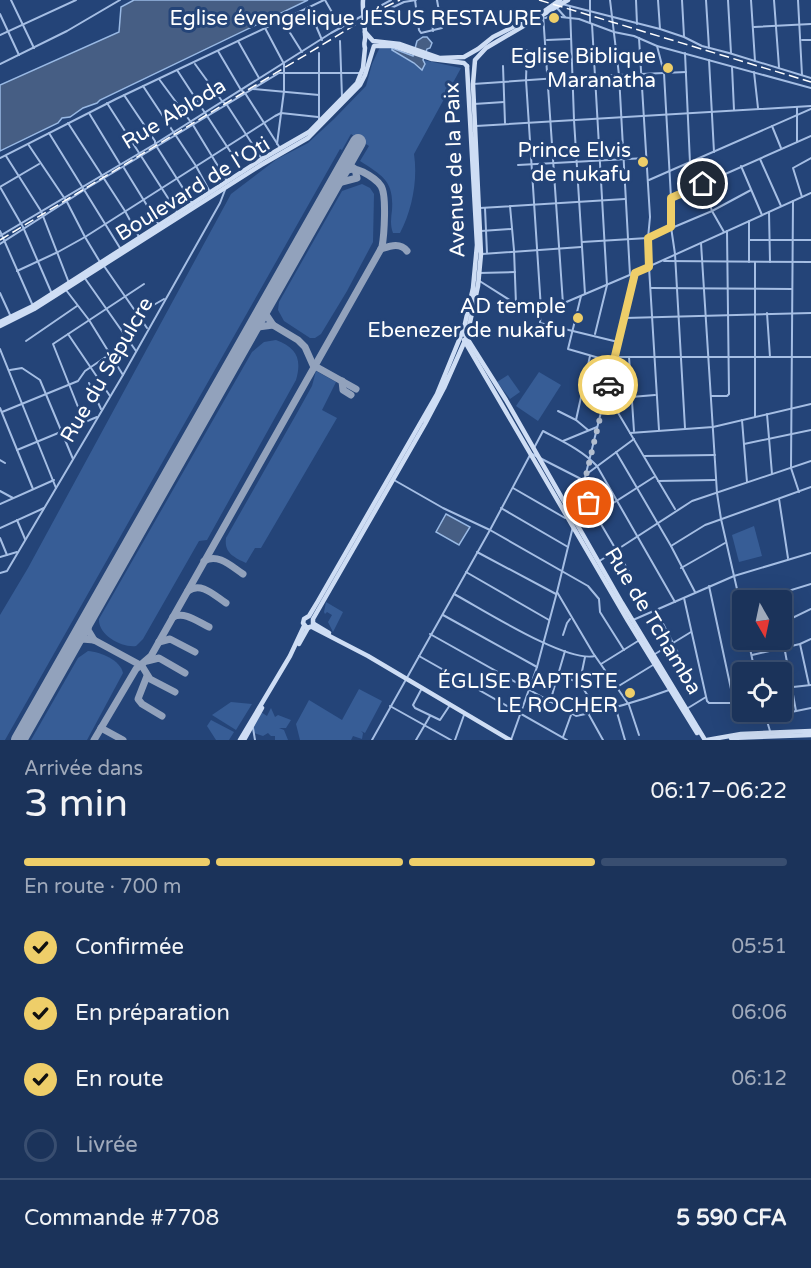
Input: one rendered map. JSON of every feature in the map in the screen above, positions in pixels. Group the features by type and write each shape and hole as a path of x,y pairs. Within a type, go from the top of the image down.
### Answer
{"main road":[{"name":"Boulevard de l'Oti","path":"0,324 24,313 316,131 362,81 371,43 365,32 363,0"},
{"path":"465,62 486,42 544,15 558,4 568,0"},
{"path":"464,337 482,254 484,231 473,126 475,62 486,48 513,29"},
{"name":"Boulevard de l'Oti","path":"102,264 120,249 193,204 278,146 307,134 318,120 342,100 357,83 362,73 365,48 363,44 371,43"},
{"path":"371,43 399,45 433,58 475,62"},
{"path":"471,55 475,62"},
{"name":"Avenue de la Paix","path":"465,62 473,126 482,254"},
{"path":"243,739 444,388 464,337 478,280 477,273"},
{"name":"Boulevard de l'Oti","path":"0,324 10,317 24,313 84,275"},
{"name":"Rue de Tchamba","path":"464,337 633,620 655,664 710,739"},
{"name":"Rue de Tchamba","path":"597,562 642,639 654,654 672,689 710,739"},
{"path":"310,623 511,740"},
{"path":"243,739 263,700 310,623"},
{"path":"710,739 811,733"}],"street":[{"path":"12,0 34,48"},
{"path":"63,0 65,5"},
{"path":"0,35 76,0"},
{"path":"111,0 113,4"},
{"path":"0,63 34,48 120,0"},
{"path":"0,158 123,95 325,0 341,28"},
{"path":"363,18 391,0"},
{"path":"363,18 416,0 420,32 433,31 442,28 438,0"},
{"path":"548,0 660,30 692,43 811,78"},
{"path":"590,0 607,285 595,335"},
{"path":"610,0 619,75 630,275"},
{"path":"636,0 637,25"},
{"path":"658,0 660,30"},
{"path":"682,0 684,38"},
{"path":"706,0 709,48"},
{"path":"728,0 731,53"},
{"path":"751,0 755,61"},
{"path":"774,0 778,67"},
{"path":"798,0 801,75"},
{"path":"558,4 567,17"},
{"path":"308,7 322,40"},
{"path":"570,7 567,17 585,295"},
{"path":"394,8 396,23"},
{"path":"0,14 19,55"},
{"path":"563,304 544,15 567,17 639,38 657,46 811,88"},
{"name":"Rue Abloda","path":"103,177 120,164 140,155 190,121 341,28 363,18"},
{"path":"433,31 432,22 440,18"},
{"path":"282,20 302,52"},
{"path":"753,27 811,24"},
{"path":"265,28 284,64 284,91 278,146"},
{"path":"639,38 650,217 649,267 658,430"},
{"path":"547,40 570,39"},
{"path":"801,40 811,40"},
{"path":"238,41 260,79"},
{"path":"340,41 342,100"},
{"path":"657,46 664,73 671,227 676,261 685,428"},
{"path":"527,50 526,80 536,204 541,324 619,342"},
{"path":"218,51 278,146"},
{"path":"17,270 38,262 85,237 281,113 318,120 319,53"},
{"path":"685,53 690,163"},
{"path":"708,60 714,152"},
{"path":"194,63 226,105 262,159"},
{"path":"503,66 505,124"},
{"path":"732,67 734,110"},
{"path":"177,70 243,171"},
{"path":"1,236 41,211 123,167 140,155 157,148 284,71 362,73"},
{"path":"595,76 686,72"},
{"path":"754,72 758,109"},
{"path":"473,84 572,77"},
{"path":"159,79 193,125 228,181"},
{"path":"143,86 196,166 210,192"},
{"path":"253,88 319,95"},
{"path":"123,95 155,141 157,148 193,204"},
{"path":"474,104 504,102"},
{"path":"107,103 177,213"},
{"path":"797,107 797,142"},
{"path":"473,126 621,115 666,115 811,107"},
{"path":"648,181 797,116 811,107"},
{"path":"89,112 159,225"},
{"path":"68,123 139,237"},
{"path":"772,126 782,148"},
{"path":"49,134 120,249"},
{"path":"671,198 811,136"},
{"path":"28,144 67,202 102,264 126,295 147,329"},
{"path":"6,156 41,211 69,283"},
{"path":"518,165 646,158"},
{"path":"760,158 781,206"},
{"path":"802,197 794,167 811,158"},
{"path":"40,164 0,187 22,223 52,294"},
{"path":"741,166 762,215"},
{"name":"Rue du Sépulcre","path":"0,573 8,571 96,417 123,375 219,203 228,181"},
{"path":"703,184 712,211 726,231 728,261 729,395 711,396"},
{"path":"0,244 67,202 83,189"},
{"path":"582,242 648,238 712,211 751,190"},
{"path":"478,280 516,304 541,309 563,304 811,193"},
{"path":"483,208 625,199"},
{"path":"793,201 791,468 798,492"},
{"path":"510,206 516,304"},
{"path":"769,212 770,262"},
{"path":"749,221 749,262"},
{"path":"484,231 511,229"},
{"path":"0,231 33,306"},
{"path":"750,240 811,240"},
{"path":"701,243 717,493 738,590"},
{"path":"482,254 582,247"},
{"path":"661,261 811,262"},
{"path":"756,262 756,417"},
{"path":"477,273 515,272"},
{"path":"511,740 530,690 550,620 635,273"},
{"path":"84,275 105,309 136,351"},
{"path":"84,422 52,345 144,284"},
{"path":"64,288 89,320 123,375"},
{"path":"650,288 792,289"},
{"path":"0,293 10,317"},
{"path":"581,296 568,350 613,362"},
{"path":"138,314 166,298"},
{"path":"26,341 77,306"},
{"path":"767,313 770,357"},
{"path":"624,318 811,313"},
{"path":"68,334 110,396"},
{"path":"33,489 1,410 23,404 78,381 90,368 128,342"},
{"path":"0,349 56,488"},
{"path":"576,420 590,356"},
{"path":"615,357 811,357"},
{"path":"629,357 634,431"},
{"path":"9,371 22,368 39,378 73,459"},
{"path":"89,383 101,410"},
{"path":"606,393 675,510"},
{"path":"631,397 656,395"},
{"path":"630,433 713,427 811,404"},
{"path":"558,411 576,420 588,430"},
{"path":"767,414 772,474"},
{"path":"17,450 96,417"},
{"path":"742,420 747,482"},
{"path":"563,441 598,427"},
{"path":"744,444 811,430"},
{"path":"377,740 372,739 533,453 543,431 563,441 597,466 675,602"},
{"path":"587,474 634,439"},
{"path":"616,452 695,592"},
{"path":"533,453 585,481"},
{"path":"644,456 715,454"},
{"path":"0,460 5,463"},
{"path":"597,562 692,501 811,461"},
{"path":"596,514 654,477"},
{"path":"391,478 442,508 490,530 593,591 598,599 600,612 624,650"},
{"path":"0,504 54,480"},
{"path":"658,481 716,480"},
{"path":"513,488 573,523"},
{"path":"670,546 694,531 721,519 811,488"},
{"path":"0,490 13,498"},
{"path":"582,492 631,575"},
{"path":"779,499 788,560"},
{"path":"0,528 46,507"},
{"path":"501,508 568,547"},
{"path":"17,520 25,539"},
{"path":"0,538 7,555"},
{"path":"681,568 726,543"},
{"path":"0,557 18,552"},
{"path":"477,552 557,593 600,664 629,705 639,735"},
{"path":"633,620 734,576 811,553"},
{"path":"466,572 550,620"},
{"path":"792,591 811,584"},
{"path":"709,586 732,694"},
{"path":"454,594 543,642 585,657 595,656"},
{"path":"684,598 706,697 709,703 732,703"},
{"path":"792,618 811,609"},
{"path":"656,610 696,688"},
{"path":"443,615 537,667"},
{"path":"563,635 567,623 572,619"},
{"path":"654,654 691,632"},
{"path":"430,634 578,716 597,710 616,709 672,689"},
{"path":"600,664 642,639"},
{"path":"792,646 811,639"},
{"path":"793,687 810,685 800,644"},
{"path":"751,650 753,662"},
{"path":"752,655 775,650"},
{"path":"550,702 565,651"},
{"path":"419,656 567,740"},
{"path":"579,681 585,657"},
{"path":"617,687 655,664"},
{"path":"558,676 579,681 597,710"},
{"path":"792,684 796,711"},
{"path":"422,688 414,706 430,716 440,720 450,705"},
{"path":"687,709 706,697"},
{"path":"390,706 454,739 461,740"},
{"path":"792,712 811,708"},
{"path":"616,709 625,740"},
{"path":"588,713 603,740"},
{"path":"454,739 465,714"},
{"path":"563,737 571,714"},
{"path":"416,740 430,716"},
{"path":"243,739 253,740 253,725"}],"shaded area":[{"path":"134,0 308,0 83,108 70,117 62,118 58,123 0,151 0,85 119,32 121,7"},
{"path":"427,37 432,43 427,49 422,70 392,50 392,48 413,56 417,41"},
{"path":"380,47 392,47 419,68 423,60 461,68 414,154 413,195 400,233 393,233 392,230 392,200 389,186 381,175 360,161 369,146 351,134 342,150 340,149 5,740 0,740 0,615 28,568 231,194 277,159 308,143 334,119 366,86"},
{"path":"362,184 370,188 374,194 373,242 321,334 310,338 284,321 278,310 279,302 342,191"},
{"path":"276,340 289,347 296,355 298,373 296,380 207,540 199,541 143,639 136,646 118,643 102,630 99,619 252,352 264,342"},
{"path":"316,371 336,382 322,410 337,418 261,548 255,548 246,563 228,551 226,538 312,386"},
{"path":"539,372 561,385 538,421 516,406"},
{"path":"508,375 520,392 510,399 497,382"},
{"path":"446,514 470,527 459,545 436,532"},
{"path":"754,526 762,556 739,562 732,535"},
{"path":"326,602 343,612 333,632 328,622 332,615 324,612"},
{"path":"88,651 109,658 118,664 123,673 87,740 31,740 78,658"},
{"path":"359,689 382,701 365,733 361,731 362,739 353,736 351,740 300,740 296,724 309,700 342,720"},
{"path":"231,702 252,704 236,730 212,715"},
{"path":"271,708 275,717 278,715 291,720 286,728 279,728 284,730 288,740 275,740 275,736 268,733 263,736 254,733 253,725 261,712 267,716"},
{"path":"211,720 234,732 229,740 216,740 207,726"}],"taxiway":[{"path":"331,189 338,183 357,178 355,169 345,164"},
{"path":"94,740 136,669 151,656 382,247 384,206 381,186 370,176 353,169 338,177"},
{"path":"381,249 398,246 407,251"},
{"path":"247,338 258,327 273,325 265,313 269,299"},
{"path":"273,325 298,340 305,347 313,365 356,389"},
{"path":"342,381 343,390 351,395"},
{"path":"204,561 219,559 243,574"},
{"path":"188,591 193,588 203,589 226,603"},
{"path":"89,616 88,630 94,640"},
{"path":"173,617 187,616 209,627"},
{"path":"72,647 82,639 94,640 142,666 150,679 175,692"},
{"path":"159,642 170,639 195,652"},
{"path":"147,661 159,658 185,673"},
{"path":"147,676 138,699 162,716"},
{"path":"101,728 123,740"}],"runway":[{"path":"19,740 358,142"}],"railway":[{"path":"0,240 383,8 400,0"},
{"path":"539,0 811,82"}],"way so far":[{"path":"589,503 582,492 608,385"}],"place":[{"name":"Eglise évengelique JÉSUS RESTAURE","path":"554,18"},
{"name":"Eglise Biblique Maranatha","path":"668,68"},
{"name":"Prince Elvis de nukafu","path":"643,162"},
{"name":"AD temple Ebenezer de nukafu","path":"578,318"},
{"name":"ÉGLISE BAPTISTE LE ROCHER","path":"630,693"}],"route":[{"path":"608,385 635,273 649,267 648,238 671,227 671,198 703,184"}]}
